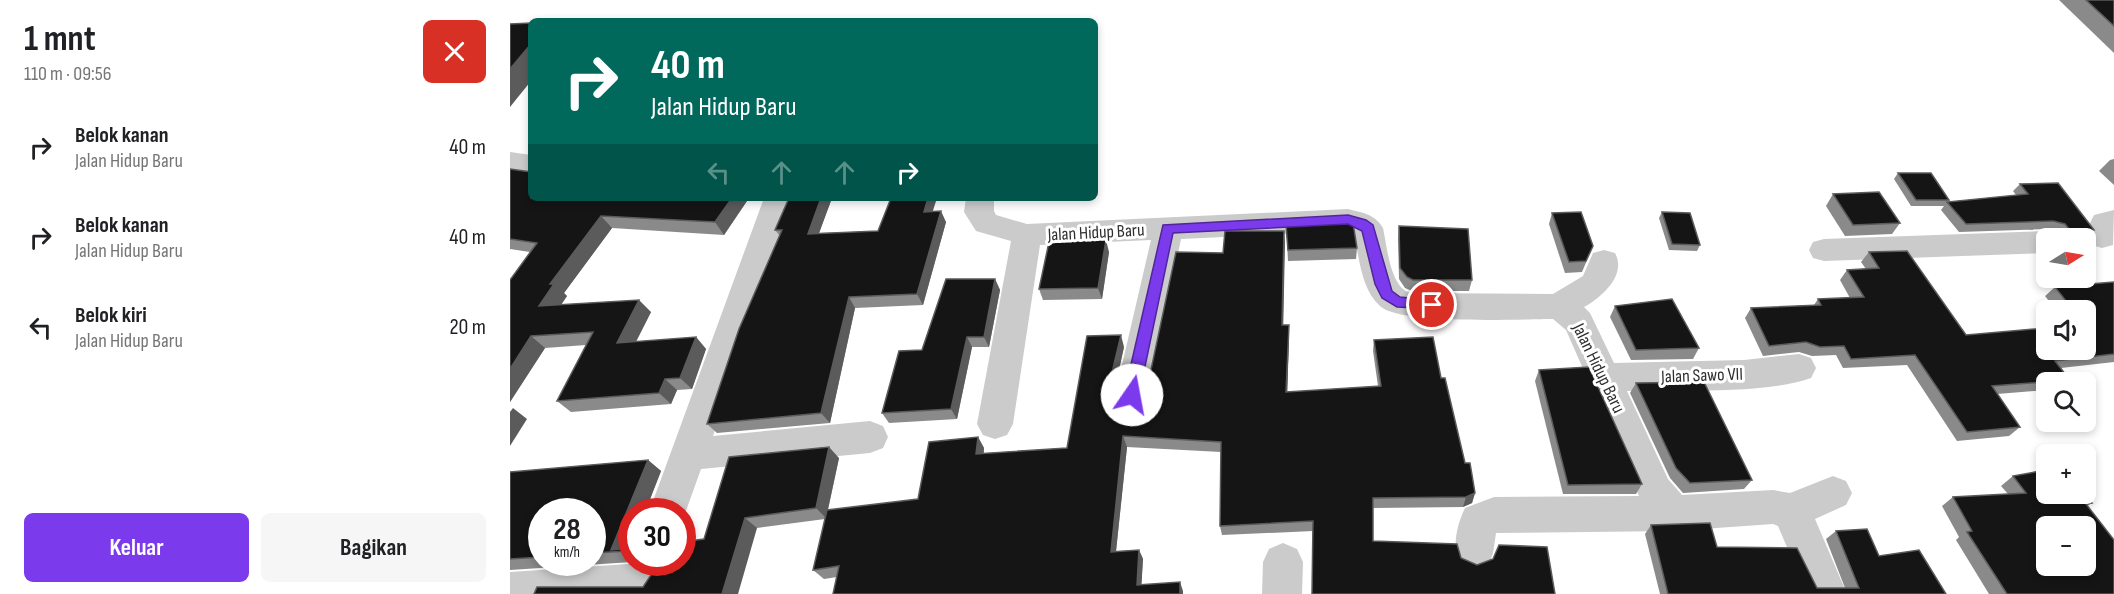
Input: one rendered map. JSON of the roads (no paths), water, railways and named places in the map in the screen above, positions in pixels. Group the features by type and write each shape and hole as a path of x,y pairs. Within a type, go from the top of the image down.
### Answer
{"street":[{"path":"510,161 528,164"},
{"path":"673,498 777,201"},
{"name":"Jalan Hidup Baru","path":"980,201 979,212 986,222 1027,235 1348,220 1361,223 1368,228 1382,284 1387,294 1397,302 1411,305 1557,307 1569,312 1579,322 1655,491 1674,513"},
{"path":"1132,395 1168,228"},
{"path":"995,424 1027,235"},
{"path":"1824,250 2036,242"},
{"path":"1557,307 1594,285 1604,272 1604,261"},
{"name":"Jalan Sawo VII","path":"1605,377 1736,375 1799,368"},
{"path":"688,454 870,437"},
{"path":"1474,553 1478,521 1494,515 1674,513 1773,507 1790,511 1833,493"},
{"path":"1790,511 1804,537 1827,594"},
{"path":"510,592 644,580"}]}
